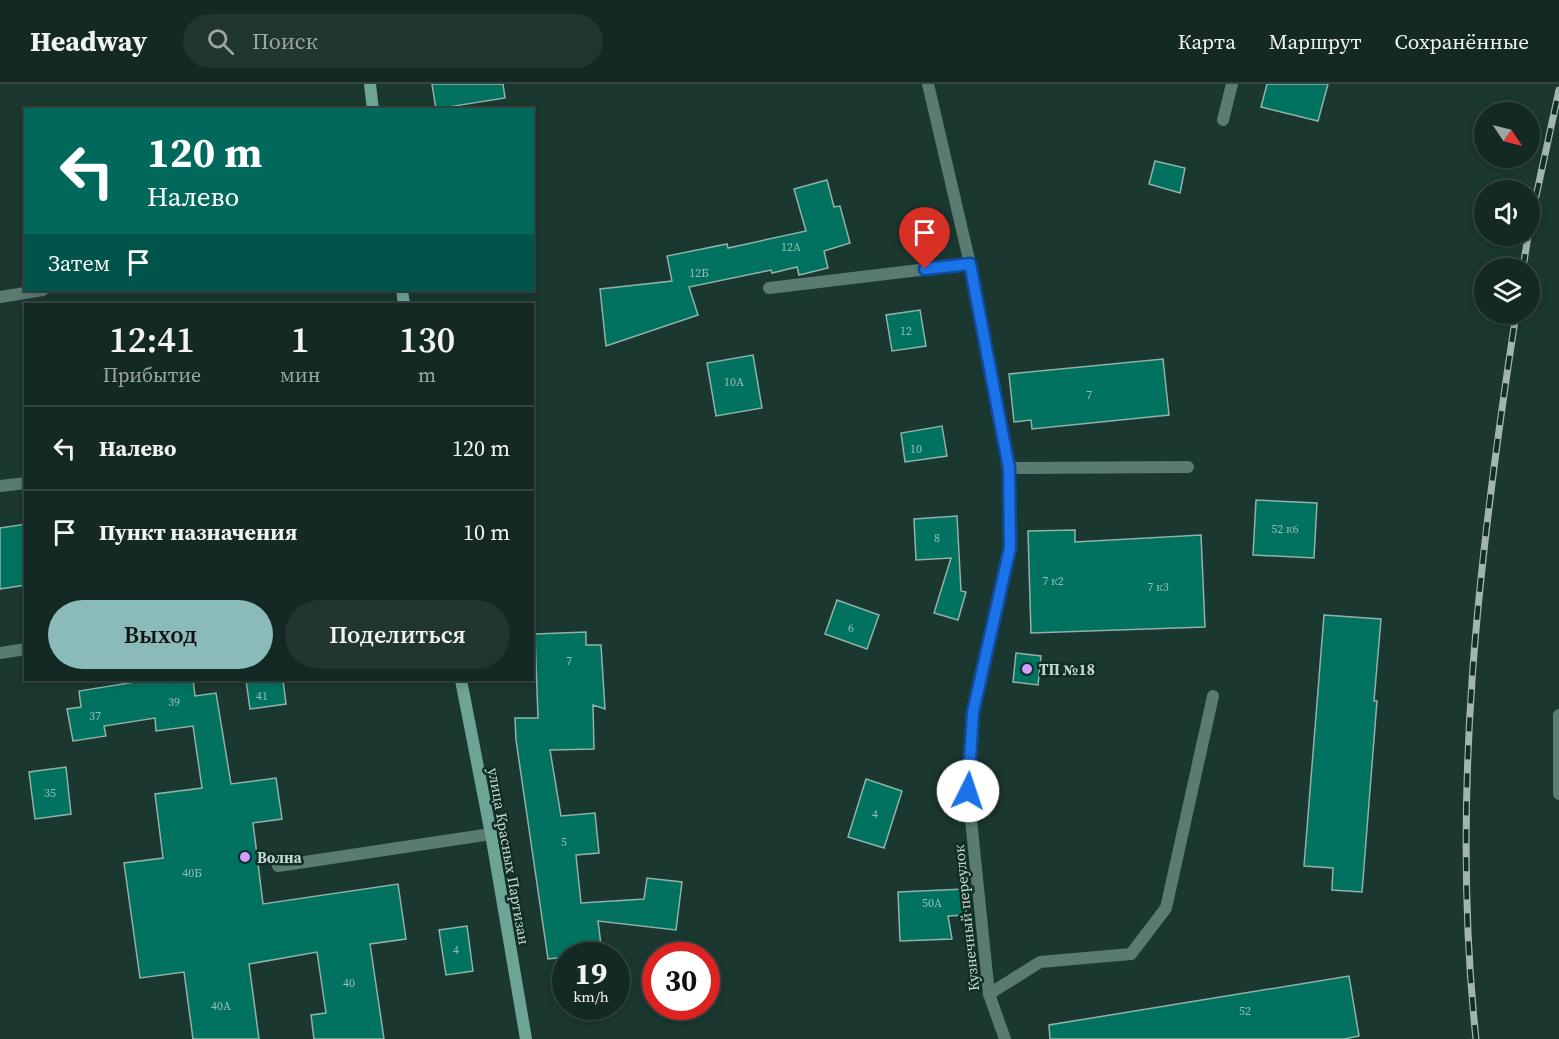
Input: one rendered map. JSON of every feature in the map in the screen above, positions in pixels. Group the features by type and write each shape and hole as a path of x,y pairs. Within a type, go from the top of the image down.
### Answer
{"street":[{"path":"370,84 374,108"},
{"name":"Кузнечный переулок","path":"928,84 970,264 1009,468 1010,548 973,712 968,791 989,994 1005,1039"},
{"path":"1223,120 1232,84"},
{"path":"769,288 970,264"},
{"path":"0,297 37,291"},
{"path":"1009,468 1188,467"},
{"path":"0,486 24,483"},
{"path":"0,653 24,649"},
{"name":"улица Красных Партизан","path":"461,681 491,834 526,1039"},
{"path":"989,994 1040,963 1131,954 1152,927 1166,908 1213,696"},
{"path":"1559,715 1559,794"},
{"path":"278,866 491,834"}],"building":[{"path":"432,84 503,84 505,98 436,108"},
{"path":"1267,84 1328,84 1318,121 1261,107"},
{"path":"1155,161 1185,168 1180,193 1149,184"},
{"path":"827,180 834,207 840,206 850,243 824,251 828,268 799,275 797,267 772,273 771,270 689,287 698,315 606,346 600,289 672,281 667,256 727,244 728,248 806,231 794,189"},
{"path":"920,310 926,346 892,351 886,315"},
{"path":"753,355 762,408 716,416 707,363"},
{"path":"1163,359 1169,415 1032,429 1031,420 1014,422 1009,374"},
{"path":"942,426 947,456 905,462 901,433"},
{"path":"1256,500 1317,503 1314,558 1253,555"},
{"path":"957,516 961,591 966,592 958,620 934,613 951,558 916,560 914,519"},
{"path":"24,524 24,585 0,589 0,528"},
{"path":"1075,530 1075,542 1201,535 1205,627 1031,633 1028,531"},
{"path":"837,600 879,615 867,649 825,634"},
{"path":"1324,615 1381,619 1362,892 1332,890 1333,868 1304,866"},
{"path":"586,632 586,645 601,645 605,709 593,705 594,749 550,750 561,816 595,813 599,853 576,855 581,903 644,899 647,878 682,882 676,930 598,921 601,942 552,942 552,959 548,959 516,740 515,718 538,718 535,634"},
{"name":"ТП №18","path":"1016,653 1041,656 1038,685 1013,682"},
{"path":"141,681 193,681 195,696 216,693 231,784 276,778 282,819 253,823 263,904 398,884 406,939 370,944 384,1039 314,1039 311,1015 326,1013 317,952 249,964 259,1039 193,1039 184,972 140,978 124,863 163,858 155,794 202,788 193,726 156,731 155,718 104,726 106,736 73,741 67,709 81,707 79,691"},
{"path":"246,681 283,681 286,704 250,709"},
{"path":"66,767 71,814 35,819 29,772"},
{"path":"866,779 902,791 884,848 848,837"},
{"path":"965,889 966,915 948,916 952,939 900,941 898,892"},
{"path":"467,926 473,971 446,975 439,930"},
{"path":"1349,976 1359,1036 1344,1039 1050,1039 1049,1025"}],"railway":[{"path":"1540,180 1559,90"},
{"path":"1525,258 1526,246"},
{"path":"1476,1039 1469,948 1466,857 1467,766 1480,585 1490,494 1515,324"}],"place":[{"name":"ТП №18","path":"1027,669"},
{"name":"Волна","path":"245,857"}],"route":[{"path":"925,269 970,264 1009,468 1010,548 973,712 968,791"}]}
